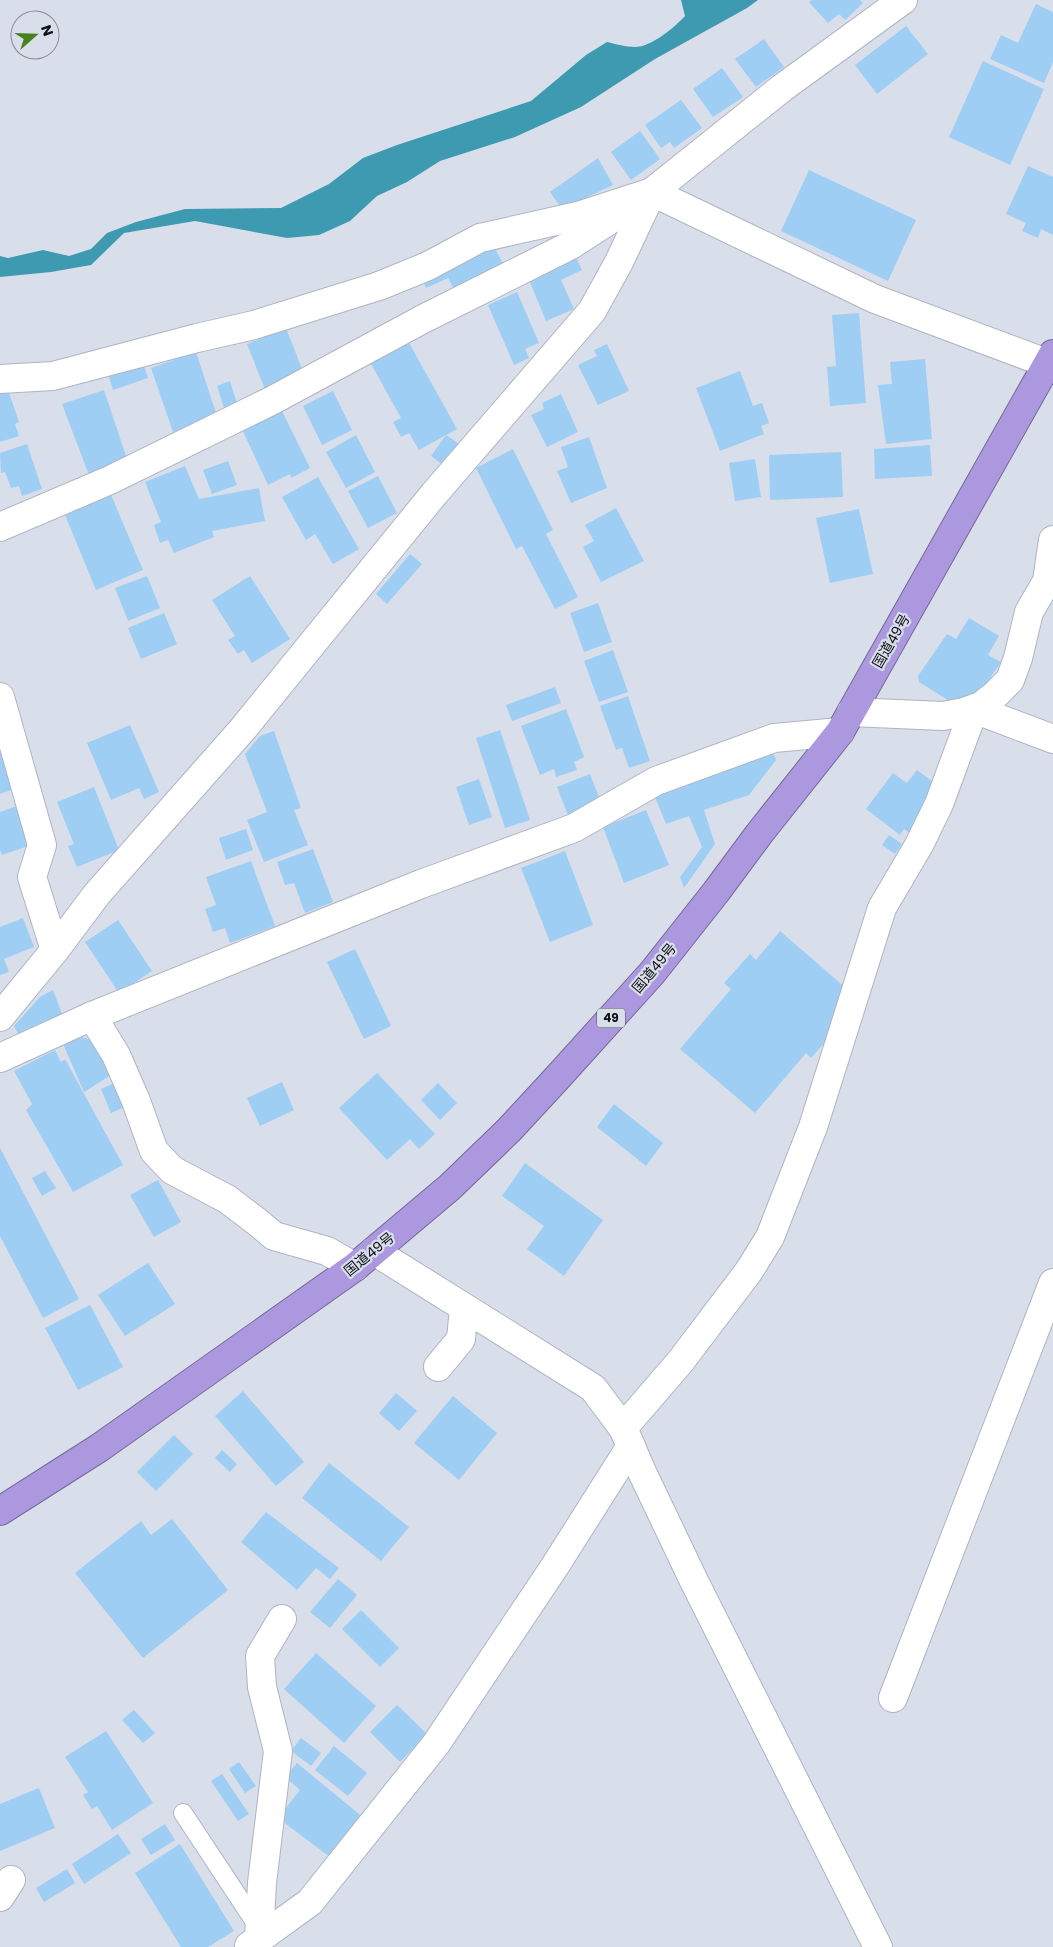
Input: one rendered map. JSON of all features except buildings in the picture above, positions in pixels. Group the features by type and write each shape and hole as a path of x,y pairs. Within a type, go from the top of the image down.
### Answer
{"highway":[{"name":"国道49号","path":"0,1511 99,1448 365,1259 450,1187 509,1130 558,1077 652,972 716,892 846,722 1051,359"}],"street":[{"path":"0,527 110,480 274,400 423,318 571,245 652,192 782,88 903,0"},
{"path":"0,1017 55,950 97,894 242,730 434,494 592,311 619,262 652,192"},
{"path":"0,378 53,376 254,325 379,286 428,266 480,238 578,216 652,192 875,300 1051,359"},
{"path":"0,1058 92,1016 421,884 574,828 656,781 774,738 846,722 943,716 981,706 1010,680 1018,658 1029,612 1047,581 1053,540"},
{"path":"0,697 42,846 32,877 55,950"},
{"path":"974,709 1053,739"},
{"path":"255,1938 310,1902 436,1744 555,1566 627,1437 748,1271 770,1237 813,1127 882,908 919,845 939,804 974,709"},
{"path":"92,1016 116,1055 136,1101 154,1151 172,1170 227,1199 274,1236 327,1251 365,1259 464,1308 593,1388 627,1437 694,1582 878,1947"},
{"path":"893,1698 1053,1283"},
{"path":"438,1367 461,1339 464,1308"},
{"path":"255,1938 278,1751 262,1687 260,1656 282,1619"}],"lane":[{"path":"182,1813 255,1938"}],"water":[{"path":"681,0 758,0 655,59 581,107 515,137 440,161 407,182 377,196 350,221 319,235 287,238 195,221 124,233 91,265 51,272 0,277 0,256 8,258 43,250 69,256 91,249 107,233 136,222 185,209 281,208 329,184 363,158 531,101 586,55 607,42 635,47 648,44 669,31 685,16"}]}
